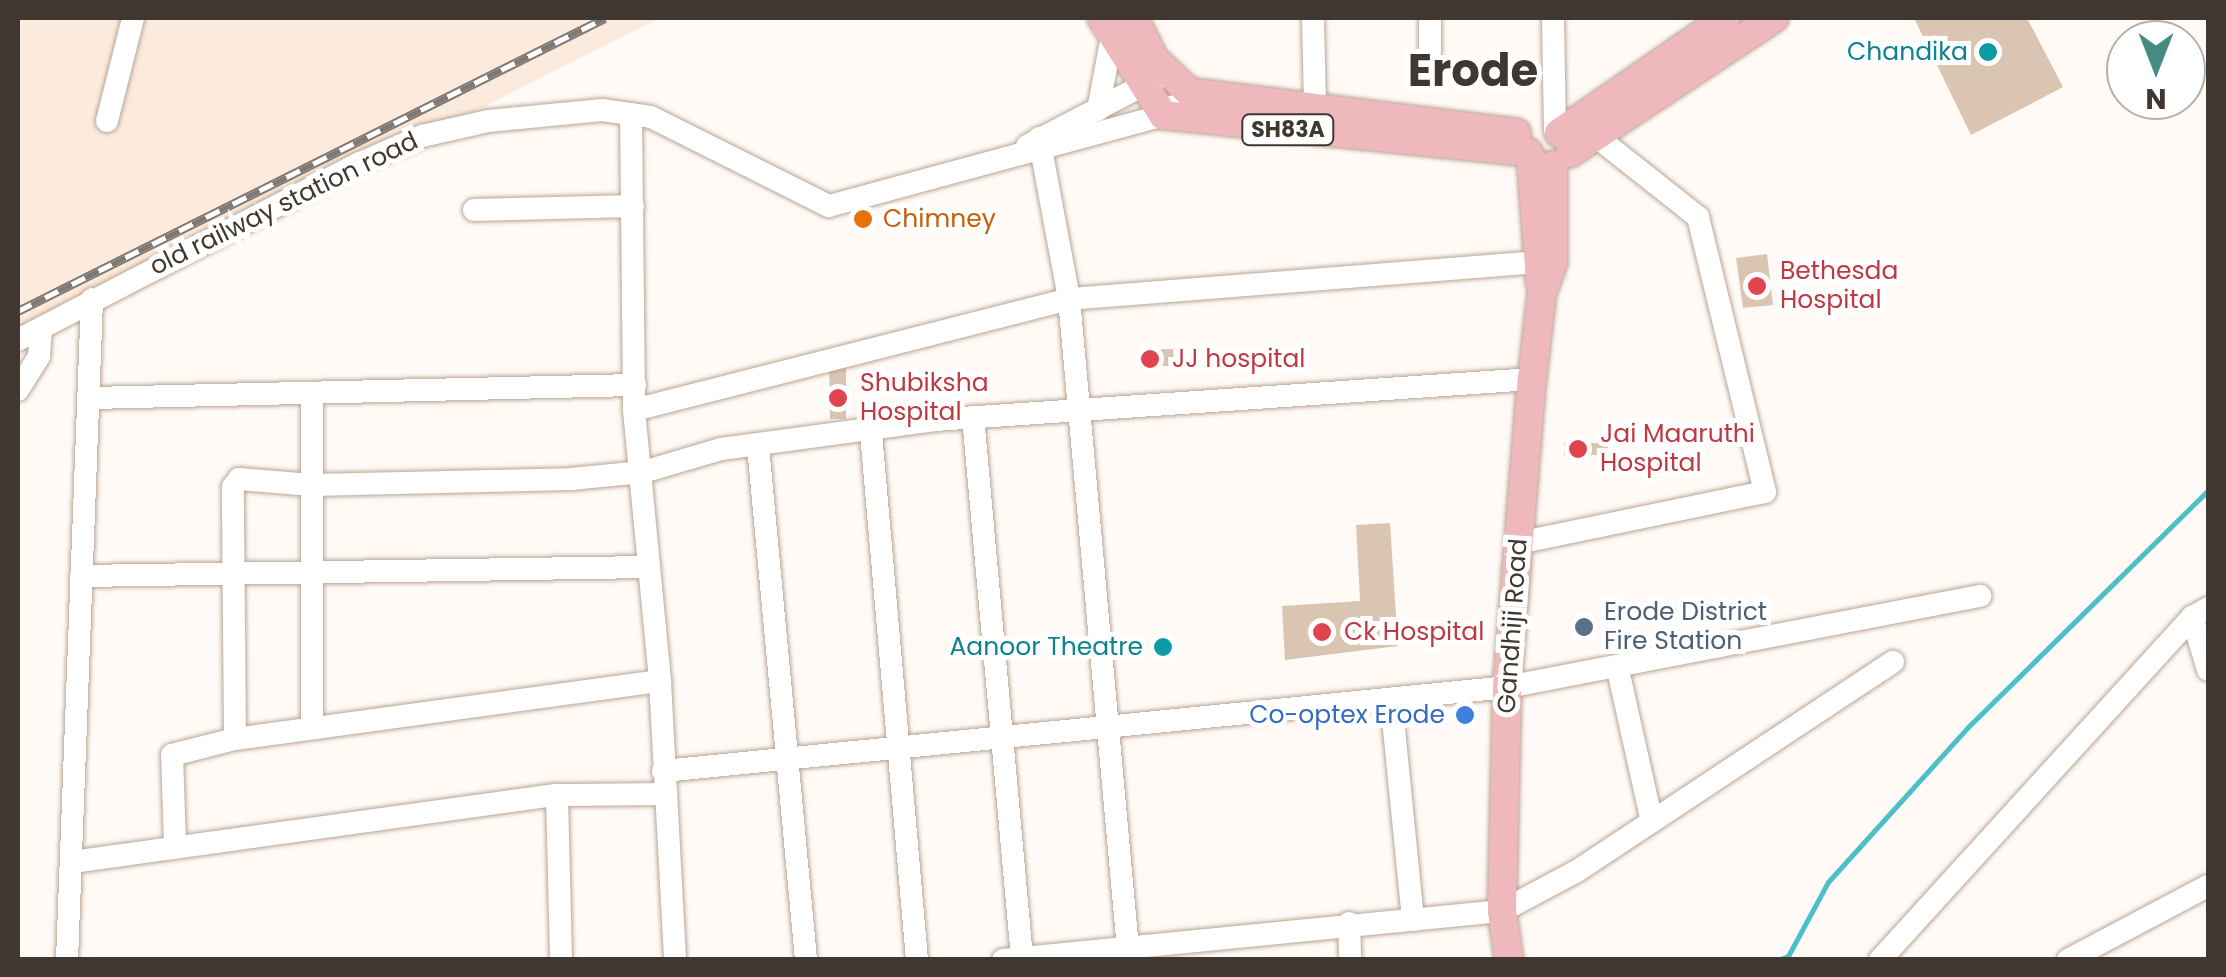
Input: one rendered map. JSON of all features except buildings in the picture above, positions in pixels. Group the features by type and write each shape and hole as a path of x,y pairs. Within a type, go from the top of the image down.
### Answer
{"main road":[{"path":"1134,18 1165,72 1189,92"},
{"path":"1547,147 1598,138 1774,18"},
{"path":"1547,147 1713,21"},
{"path":"1107,27 1143,90 1163,116"},
{"name":"SH83A","path":"1189,92 1547,147"},
{"name":"SH83A","path":"1163,116 1547,147"},
{"name":"Gandhiji Road","path":"1542,294 1536,262 1547,147"},
{"name":"Gandhiji Road","path":"1508,960 1503,920 1507,687 1532,379 1542,294 1554,262 1547,147"}],"street":[{"path":"107,121 133,18"},
{"path":"1314,18 1315,109"},
{"path":"1430,18 1430,52"},
{"path":"1547,147 1553,18"},
{"path":"1098,110 1107,27"},
{"path":"1035,145 1143,90 1165,72"},
{"path":"1035,145 1163,116 1189,92"},
{"name":"old railway station road","path":"18,340 92,299 422,136 554,112 631,114 737,156 812,202 852,202 1035,145"},
{"path":"631,114 634,410 660,681 676,960"},
{"path":"1518,544 1765,492 1698,217 1598,138"},
{"path":"1035,145 1069,299 1129,954"},
{"path":"474,210 633,206"},
{"path":"634,410 1069,299 1536,262"},
{"path":"66,960 92,299"},
{"path":"18,390 39,356 41,329"},
{"path":"234,739 234,482 312,485 642,472 721,449 973,417 1081,414 1532,379"},
{"path":"91,398 312,397 635,385"},
{"path":"312,397 312,728"},
{"path":"973,417 1002,733 1013,958 1129,954 1350,923 1503,920 1651,818 1729,774 1893,662"},
{"path":"870,433 917,960"},
{"path":"758,446 806,960"},
{"path":"81,576 648,567"},
{"path":"72,862 175,844 664,782 785,759 1002,733 1108,727 1507,687 1618,670 1980,596"},
{"path":"2200,612 2208,670"},
{"path":"1880,960 2200,612"},
{"path":"1618,670 1651,818"},
{"path":"175,844 172,755 234,739 660,681"},
{"path":"1392,699 1413,920"},
{"path":"557,795 561,960"},
{"path":"2068,960 2208,886"},
{"path":"1350,923 1350,960"}],"shaded area":[{"path":"18,18 661,18 18,341"}],"waterway":[{"path":"1778,960 1788,956 1828,882 1968,727 2208,490"}],"railway":[{"path":"18,311 605,18"}],"place":[{"name":"Chandika","path":"1988,52"},
{"name":"Chimney","path":"863,219"},
{"name":"Bethesda Hospital","path":"1757,286"},
{"name":"JJ hospital","path":"1150,359"},
{"name":"Shubiksha Hospital","path":"838,398"},
{"name":"Jai Maaruthi Hospital","path":"1578,449"},
{"name":"Erode District Fire Station","path":"1584,627"},
{"name":"Ck Hospital","path":"1322,632"},
{"name":"Aanoor Theatre","path":"1163,647"},
{"name":"Co-optex Erode","path":"1465,715"}],"district":[{"name":"Erode","path":"1473,71"}]}
